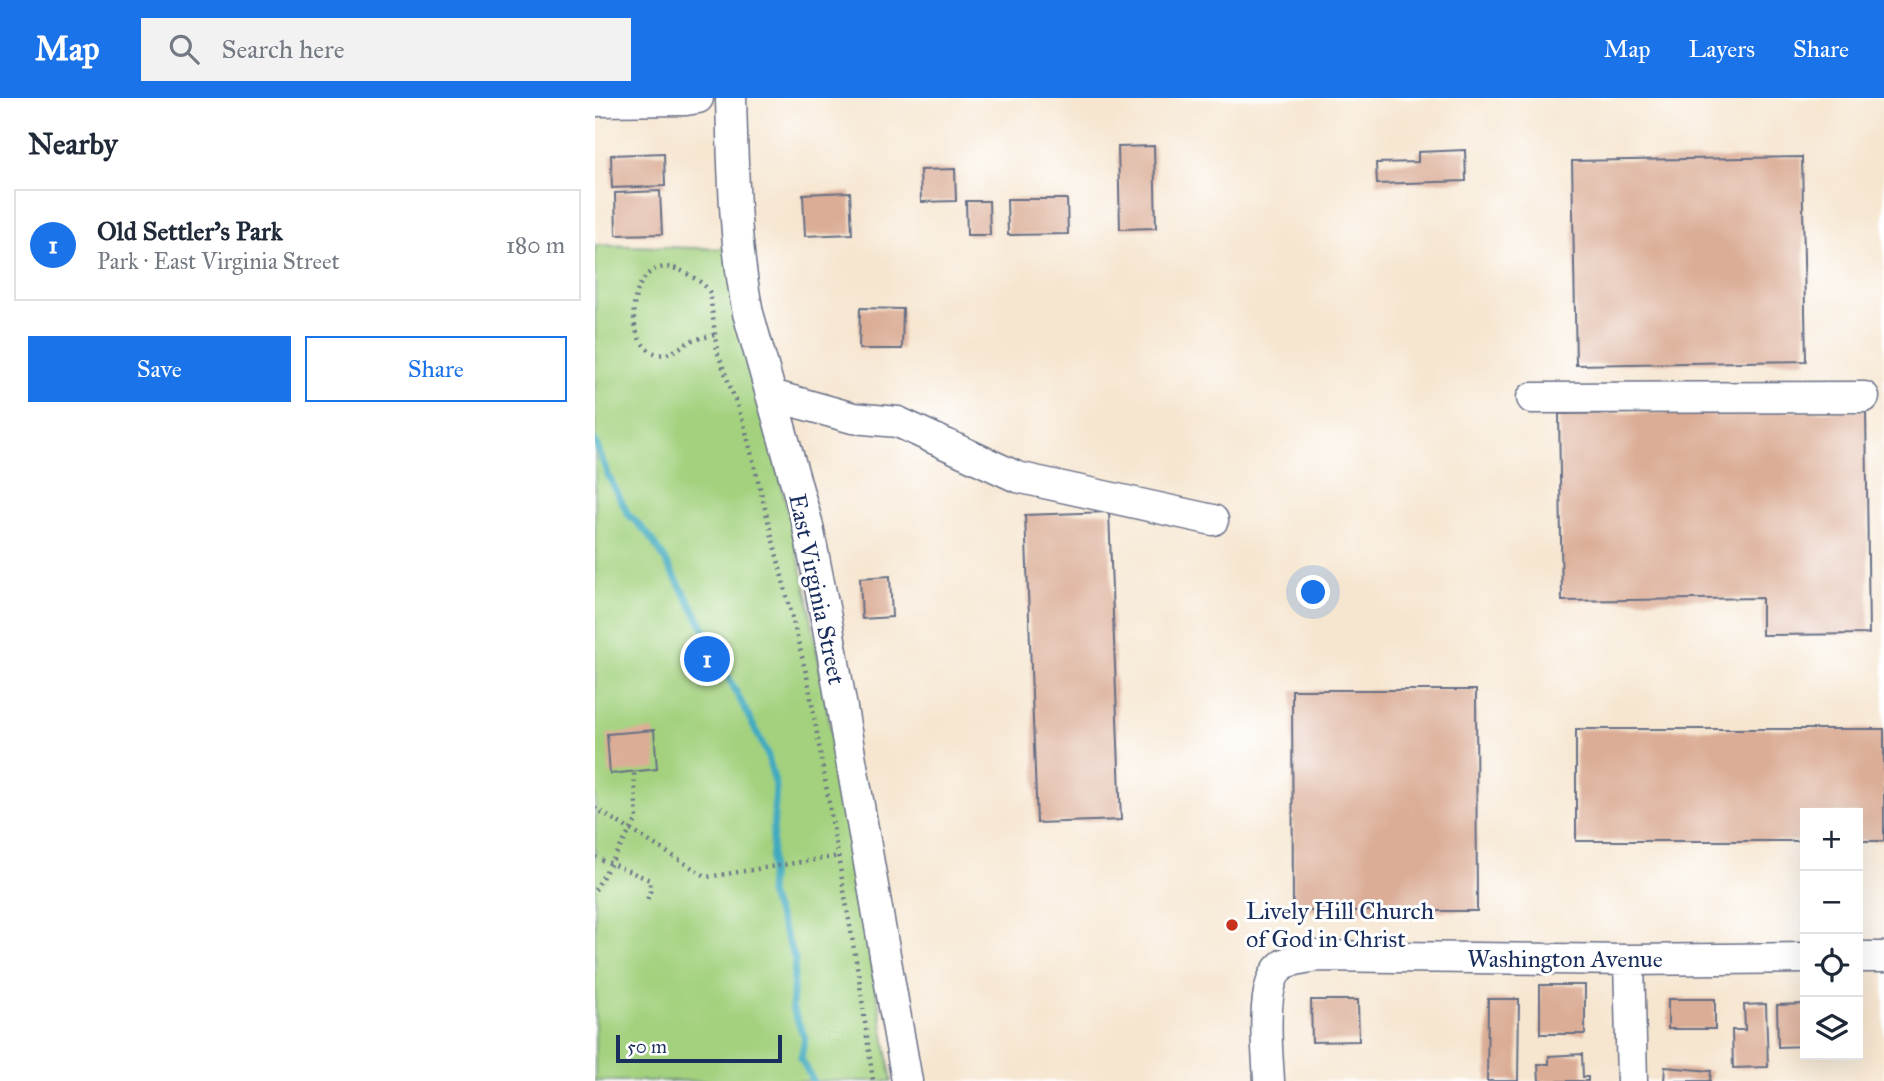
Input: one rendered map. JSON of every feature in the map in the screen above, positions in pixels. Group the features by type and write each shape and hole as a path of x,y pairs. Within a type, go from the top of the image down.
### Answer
{"street":[{"path":"595,101 698,98"},
{"name":"East Virginia Street","path":"731,98 738,244 743,287 807,522 907,1081"},
{"path":"771,395 853,418 898,422 1017,477 1213,520"},
{"path":"1532,398 1864,397"},
{"name":"Washington Avenue","path":"1269,1081 1268,995 1272,976 1283,964 1316,956 1629,960 1800,958"},
{"path":"1863,957 1884,957"},
{"path":"1629,960 1632,1081"}],"path":[{"path":"714,335 691,341 666,354 659,355 646,347 634,327 633,315 643,278 658,267 666,267 681,271 706,286 710,293 717,351 744,424 808,681 859,978 873,1081"},
{"path":"595,890 637,819 634,772"},
{"path":"595,808 707,877 839,856"},
{"path":"595,857 650,880 647,900"}],"green space":[{"path":"595,245 727,249 808,599 892,1081 595,1081"}],"building":[{"path":"1154,146 1156,228 1120,229 1118,147"},
{"path":"1465,150 1466,181 1377,184 1376,163 1418,162 1418,152"},
{"path":"664,153 665,186 612,188 611,155"},
{"path":"1802,157 1806,361 1576,365 1572,161"},
{"path":"955,169 956,201 921,202 920,170"},
{"path":"660,191 662,234 616,235 615,193"},
{"path":"850,192 852,234 805,236 803,194"},
{"path":"1007,199 1067,199 1068,234 1008,235"},
{"path":"966,201 989,201 990,235 967,235"},
{"path":"860,308 903,309 902,349 859,349"},
{"path":"1866,410 1869,634 1762,635 1762,598 1562,601 1559,414"},
{"path":"1109,512 1121,820 1037,823 1025,515"},
{"path":"890,576 892,617 862,619 860,578"},
{"path":"1292,690 1476,690 1477,911 1293,911"},
{"path":"1576,729 1884,729 1884,841 1863,841 1863,808 1800,808 1800,841 1576,841"},
{"path":"654,730 657,769 610,774 607,734"},
{"path":"1540,985 1585,985 1585,1034 1540,1034"},
{"path":"1488,999 1519,999 1518,1081 1487,1081"},
{"path":"1668,999 1715,999 1715,1029 1668,1029"},
{"path":"1311,1000 1358,1000 1359,1041 1312,1042"},
{"path":"1766,1004 1768,1067 1733,1068 1732,1030 1745,1030 1744,1005"},
{"path":"1800,1004 1800,1046 1778,1047 1777,1005"},
{"path":"1582,1054 1583,1077 1588,1077 1588,1081 1539,1081 1538,1064 1549,1064 1549,1056"},
{"path":"1665,1067 1711,1071 1710,1081 1664,1081"}],"waterway":[{"path":"595,441 608,475 628,514 647,533 661,553 697,615 767,753 776,786 769,894 795,959 792,1008 805,1038 801,1058 813,1081"}],"place":[{"name":"Old Settler's Park","path":"707,659"},
{"name":"Lively Hill Church of God in Christ","path":"1232,925"}]}
